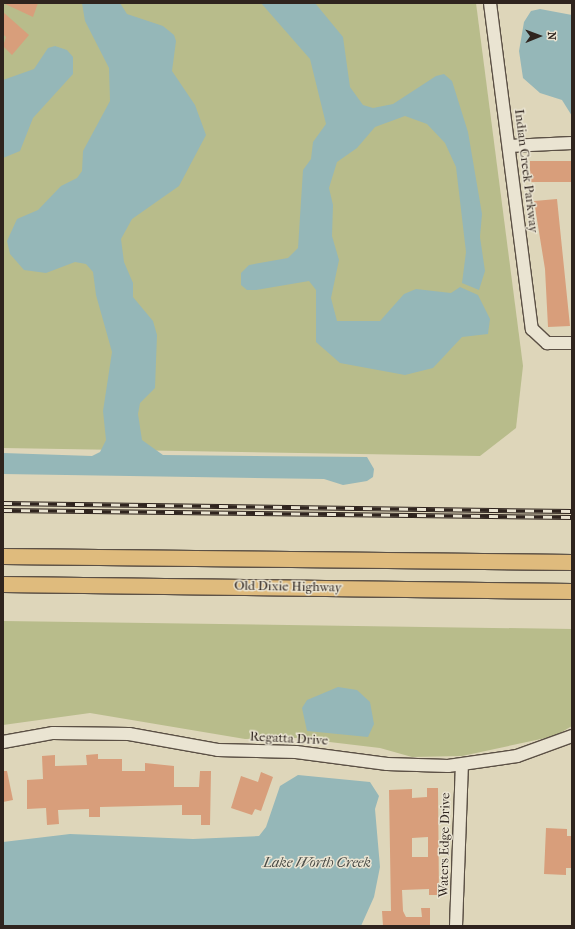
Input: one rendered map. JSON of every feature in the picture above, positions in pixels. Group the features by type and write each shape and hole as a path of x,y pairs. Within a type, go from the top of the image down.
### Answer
{"main road":[{"path":"3,556 572,562"},
{"name":"Old Dixie Highway","path":"3,584 572,591"}],"street":[{"name":"Indian Creek Parkway","path":"490,3 532,329 540,340 572,343"},
{"path":"508,146 572,143"},
{"name":"Regatta Drive","path":"3,742 54,733 129,734 218,750 296,752 420,766 462,765 517,756 572,736"},
{"name":"Waters Edge Drive","path":"456,926 462,765"}],"green space":[{"path":"3,3 476,3 523,366 516,428 480,456 3,448"},
{"path":"3,621 572,629 572,726 555,736 462,756 412,757 380,748 296,738 245,739 90,713 3,725"}],"water":[{"path":"82,3 120,3 127,14 163,26 174,35 176,41 172,71 195,105 206,135 179,186 132,219 121,239 124,262 133,283 133,297 153,321 157,335 155,388 140,403 138,414 142,440 163,455 367,457 374,469 373,477 367,481 343,485 324,479 3,474 3,453 92,456 100,452 106,440 103,411 112,352 96,295 93,272 86,264 75,262 46,273 24,270 10,254 7,241 17,219 38,210 61,186 77,178 82,171 83,151 110,101 109,68 85,21"},
{"path":"261,3 315,3 343,37 350,87 363,105 373,108 393,104 436,76 444,74 452,81 468,132 482,214 480,237 485,271 479,290 462,283 466,252 456,167 445,143 427,124 405,116 375,127 357,148 337,162 329,188 333,205 332,236 339,260 331,298 337,321 380,321 404,294 416,289 451,293 460,287 478,295 490,319 488,334 462,337 433,368 405,375 340,363 316,342 316,290 309,281 256,290 247,290 241,285 241,273 249,265 288,258 298,248 303,170 311,159 313,142 326,124 310,59"},
{"path":"540,9 572,15 572,116 562,100 540,93 523,78 519,51 524,22 531,11"},
{"path":"55,46 67,50 73,57 73,74 33,118 20,151 3,158 3,80 34,69 48,48"},
{"path":"338,687 357,690 370,702 374,724 368,737 307,731 302,708 307,700"},
{"name":"Lake Worth Creek","path":"298,775 370,782 379,796 375,809 380,867 374,897 361,926 3,926 3,842 70,834 193,839 259,836 266,827 280,786"}],"building":[{"path":"3,3 38,3 33,17"},
{"path":"3,12 29,35 12,55 3,46 6,37 3,34"},
{"path":"530,161 572,161 572,182 530,182"},
{"path":"557,199 570,326 548,327 545,269 534,201"},
{"path":"98,754 98,759 122,759 122,771 145,771 145,763 174,766 174,787 199,787 200,771 211,771 210,825 201,825 201,815 182,815 182,805 100,807 100,817 89,817 89,809 58,810 59,824 47,825 46,808 27,809 27,780 43,779 42,756 55,755 55,766 87,765 86,755"},
{"path":"3,771 7,771 13,800 3,802"},
{"path":"261,772 273,777 261,811 255,809 252,815 231,808 241,776 258,782"},
{"path":"427,788 438,788 439,895 429,895 429,889 402,890 403,911 406,917 422,917 421,908 430,908 430,926 383,926 382,911 391,911 389,790 412,789 412,798 427,797","holes":["428,837 428,857 412,857 412,838"]},
{"path":"546,828 567,829 567,836 572,836 572,868 566,868 566,875 544,874"}],"railway":[{"path":"3,503 572,511"},
{"path":"3,510 572,517"}]}
